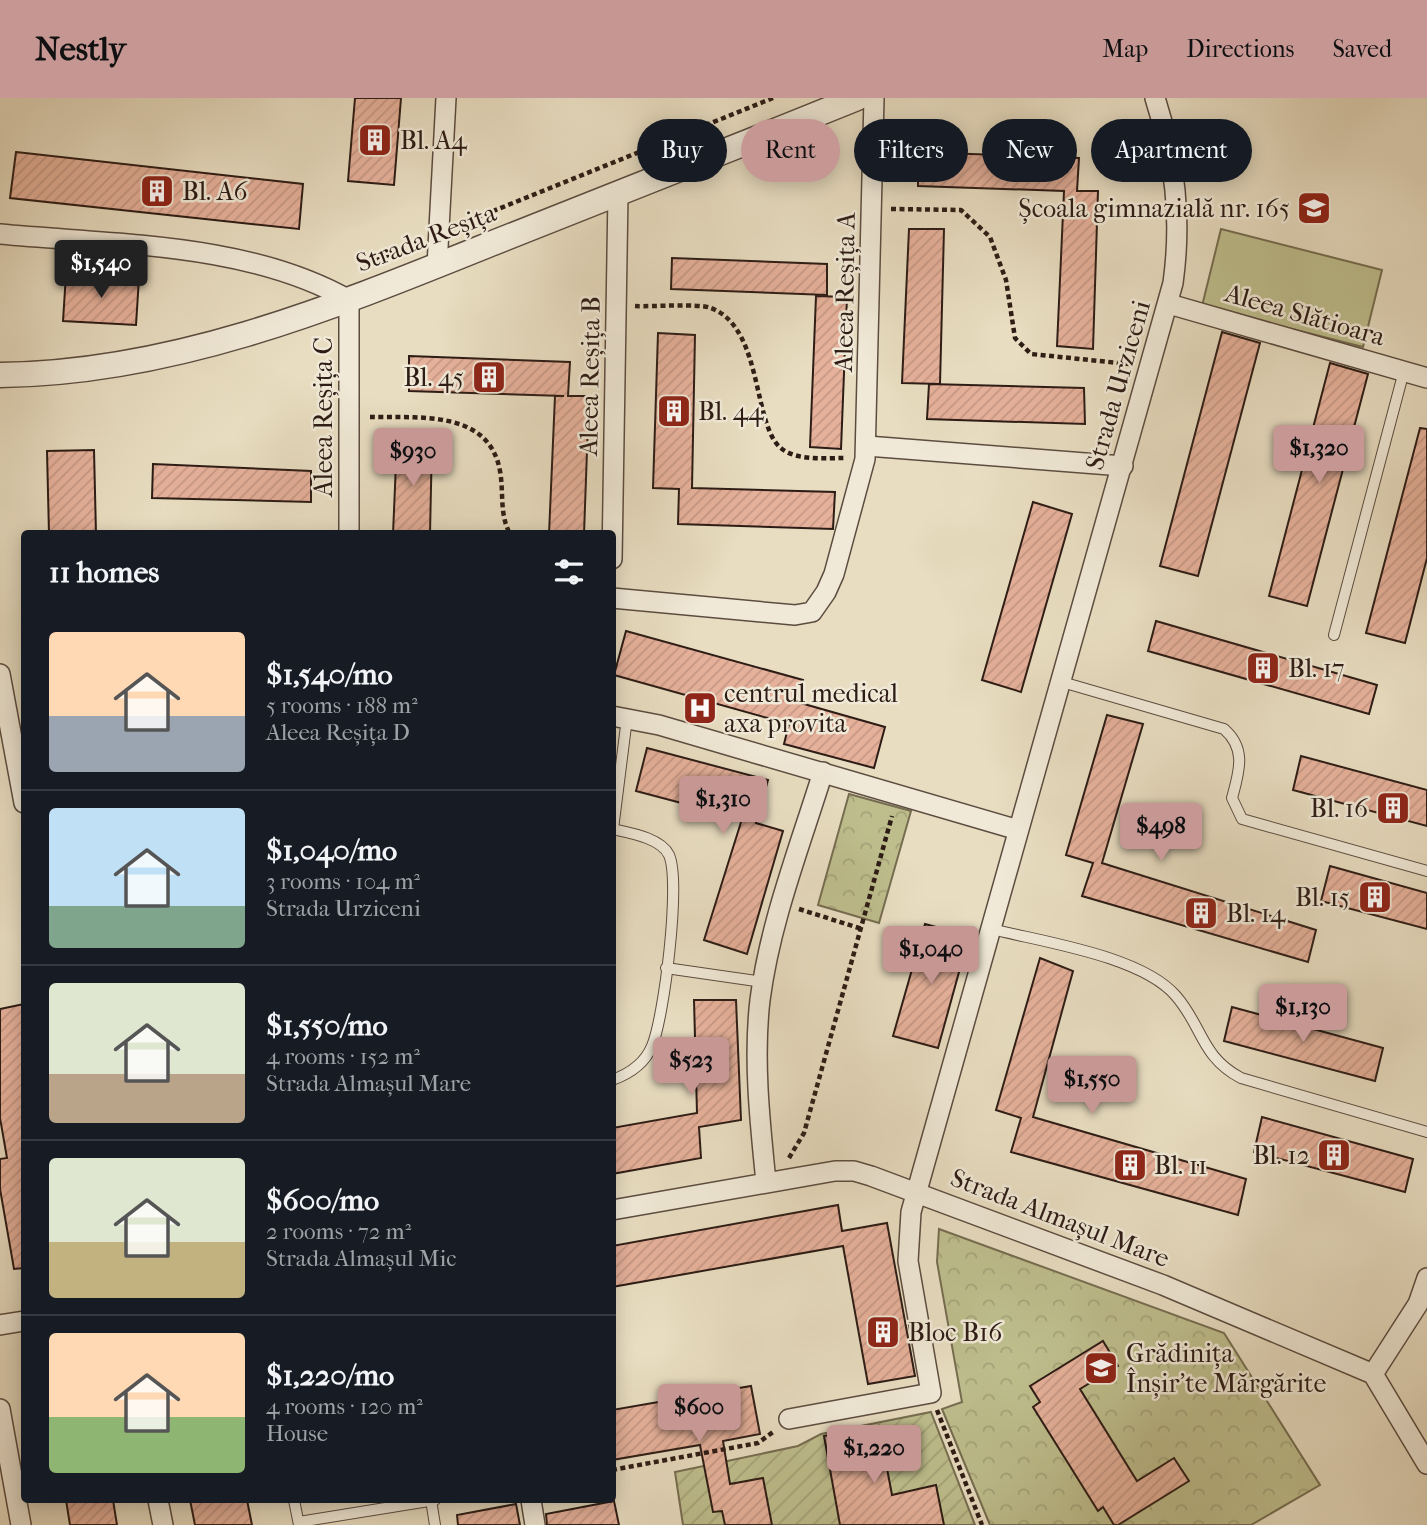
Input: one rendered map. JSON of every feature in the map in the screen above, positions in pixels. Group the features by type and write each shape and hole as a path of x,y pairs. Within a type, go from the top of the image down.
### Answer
{"street":[{"path":"437,266 446,98"},
{"name":"Strada Reșița","path":"0,375 85,370 165,356 244,335 349,300 437,266 857,98"},
{"name":"Aleea Reșița A","path":"866,452 874,98"},
{"name":"Strada Urziceni","path":"930,1393 908,1261 907,1242 916,1191 1151,367 1168,304 1178,249 1178,216 1170,144 1155,98"},
{"name":"Aleea Reșița B","path":"613,530 618,194"},
{"path":"0,234 229,258 308,279 349,300"},
{"name":"Aleea Reșița C","path":"349,300 349,530"},
{"name":"Aleea Slătioara","path":"1168,304 1427,378"},
{"path":"616,598 795,615 812,611 820,605 834,574 866,452 1122,466"},
{"path":"0,674 10,703 21,782"},
{"path":"620,717 823,772 1018,830"},
{"path":"771,1181 757,1031 763,982 782,904 823,772"},
{"name":"Strada Almașul Mare","path":"616,1209 771,1181 854,1171 916,1191 1163,1285 1373,1374"},
{"path":"1427,1278 1422,1302 1373,1374 1427,1464"},
{"path":"0,1325 21,1322"},
{"path":"789,1419 930,1393"},
{"path":"0,1409 21,1525"},
{"path":"159,1503 163,1525"},
{"path":"532,1503 536,1525"}],"lane":[{"path":"1334,635 1404,371"},
{"path":"1062,682 1224,729 1236,740 1241,764 1232,798 1242,819 1427,871"},
{"path":"616,781 620,717"},
{"path":"616,830 650,839 668,853 674,876 666,968 652,1046 639,1066 616,1078"},
{"path":"992,929 1147,971 1175,994 1189,1013 1206,1049 1223,1069 1241,1078 1427,1132"},
{"path":"666,968 763,982"},
{"path":"295,1503 299,1524 416,1503"},
{"path":"433,1503 435,1525"}],"path":[{"path":"369,264 439,232 773,98"},
{"path":"873,209 961,210 990,237 1006,280 1015,338 1031,354 1151,367"},
{"path":"617,306 710,308 728,321 742,341 757,377 769,434 782,449 807,457 866,452"},
{"path":"349,416 439,418 460,422 480,433 495,453 500,471 502,520 508,530"},
{"path":"771,1181 804,1133 898,794"},
{"path":"782,904 862,929"},
{"path":"930,1393 982,1525"},
{"path":"616,1469 758,1443 789,1419"}],"green space":[{"path":"1221,229 1382,270 1363,347 1202,306"},
{"path":"849,794 911,811 879,923 818,905"},
{"name":"Grădinița Înșir'te Mărgărite","path":"939,1229 1224,1333 1320,1485 1251,1525 990,1525 942,1409 962,1402 937,1262"},
{"path":"931,1412 975,1525 683,1525 675,1472 798,1446 821,1434"}],"building":[{"name":"Bl. A4","path":"355,98 401,98 394,185 348,181"},
{"name":"Bl. A6","path":"16,152 303,184 299,229 10,198"},
{"path":"968,154 982,154 982,182 1077,182 1079,158 1077,191 1098,191 1093,349 1057,346 1064,191 918,186 918,182 968,182"},
{"path":"909,229 944,229 940,384 902,383"},
{"path":"672,258 827,264 827,295 671,289"},
{"path":"66,274 139,278 136,325 63,321"},
{"path":"816,296 847,297 841,449 810,447"},
{"path":"1222,332 1260,343 1198,576 1160,566"},
{"name":"Bl. 44","path":"658,333 695,335 692,488 835,492 833,529 678,524 679,489 653,488"},
{"path":"409,356 570,362 568,396 589,396 584,530 549,530 555,396 564,396 409,391"},
{"path":"1330,363 1368,374 1307,606 1269,596"},
{"path":"929,384 1084,388 1085,424 927,419"},
{"path":"1420,428 1427,429 1427,558 1405,643 1366,633"},
{"path":"397,440 432,441 430,530 393,530"},
{"path":"94,450 96,530 49,530 47,451"},
{"path":"153,464 311,471 311,502 152,498"},
{"path":"1033,502 1072,514 1021,692 982,680"},
{"name":"Bl. 17","path":"1156,621 1377,685 1369,714 1148,651"},
{"path":"626,631 803,680 797,702 885,727 874,768 784,744 789,724 616,676"},
{"path":"1107,715 1143,724 1102,863 1316,930 1308,962 1082,896 1093,863 1066,855"},
{"path":"647,748 768,780 756,823 783,831 747,954 704,940 742,819 636,791"},
{"name":"Bl. 16","path":"1301,756 1427,790 1427,826 1293,790"},
{"name":"Bl. 15","path":"1330,866 1427,893 1427,929 1321,901"},
{"path":"925,924 969,936 938,1048 893,1036"},
{"name":"Bl. 11","path":"1040,958 1073,971 1033,1117 1246,1179 1238,1215 1011,1152 1021,1118 996,1110"},
{"path":"694,1000 736,1000 741,1120 699,1127 701,1158 616,1173 616,1127 697,1113"},
{"path":"21,1005 21,1268 14,1269 0,1189 0,1159 7,1158 0,1118 0,1009"},
{"path":"1232,1007 1383,1048 1375,1081 1224,1041"},
{"name":"Bl. 12","path":"1262,1117 1413,1159 1405,1192 1254,1152"},
{"name":"Bloc B16","path":"838,1205 842,1231 887,1223 915,1376 868,1384 843,1246 616,1286 616,1245"},
{"path":"1103,1341 1118,1366 1080,1389 1137,1481 1174,1458 1189,1481 1118,1525 1114,1525 1103,1507 1098,1511 1033,1407 1040,1402 1030,1386"},
{"path":"751,1386 760,1434 723,1441 730,1484 763,1478 772,1525 725,1525 722,1511 713,1512 700,1445 616,1459 616,1409"},
{"path":"879,1426 892,1495 936,1485 944,1525 840,1525 824,1436"},
{"path":"66,1503 113,1503 117,1525 70,1525"},
{"path":"191,1503 248,1503 252,1525 195,1525"},
{"path":"614,1503 619,1525 547,1525 546,1514"},
{"path":"516,1504 520,1525 458,1525 457,1515"}],"place":[{"name":"Bl. A4","path":"375,140"},
{"name":"Bl. A6","path":"157,191"},
{"name":"Școala gimnazială nr. 165","path":"1314,208"},
{"name":"Bl. 45","path":"489,377"},
{"name":"Bl. 44","path":"674,411"},
{"name":"Bl. 17","path":"1263,668"},
{"name":"centrul medical axa provita","path":"700,708"},
{"name":"Bl. 16","path":"1393,808"},
{"name":"Bl. 15","path":"1375,897"},
{"name":"Bl. 14","path":"1201,913"},
{"name":"Bl. 12","path":"1334,1155"},
{"name":"Bl. 11","path":"1130,1165"},
{"name":"Bloc B16","path":"883,1332"},
{"name":"Grădinița Înșir'te Mărgărite","path":"1101,1368"}]}
